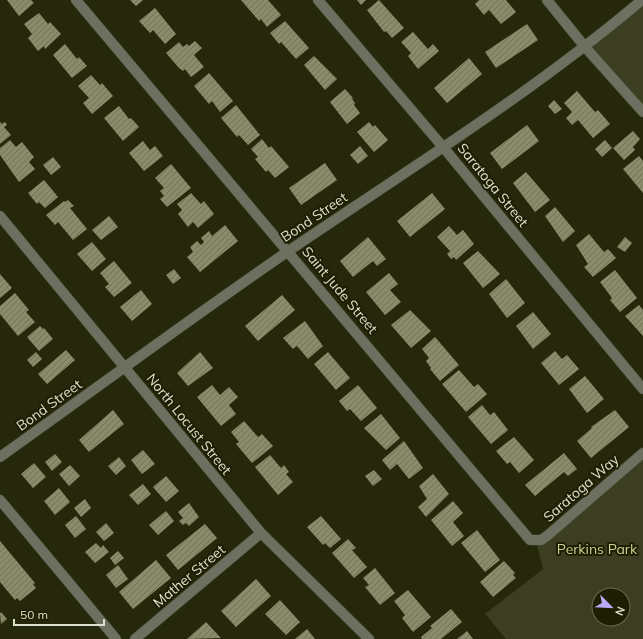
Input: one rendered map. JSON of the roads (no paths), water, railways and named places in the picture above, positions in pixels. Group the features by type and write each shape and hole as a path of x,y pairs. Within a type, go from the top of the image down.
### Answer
{"street":[{"name":"Saint Jude Street","path":"76,0 289,251 524,534 530,540 536,541"},
{"name":"Saratoga Street","path":"318,0 443,147 643,389"},
{"path":"547,0 585,47 643,112"},
{"name":"Bond Street","path":"0,457 289,251 443,147 585,47 642,0"},
{"name":"North Locust Street","path":"0,216 261,534 369,639"},
{"name":"Saratoga Way","path":"536,541 547,536 643,453"},
{"path":"0,500 116,639"},
{"name":"Mather Street","path":"136,639 261,534"}],"park label":[{"name":"Perkins Park","path":"597,549"}]}
